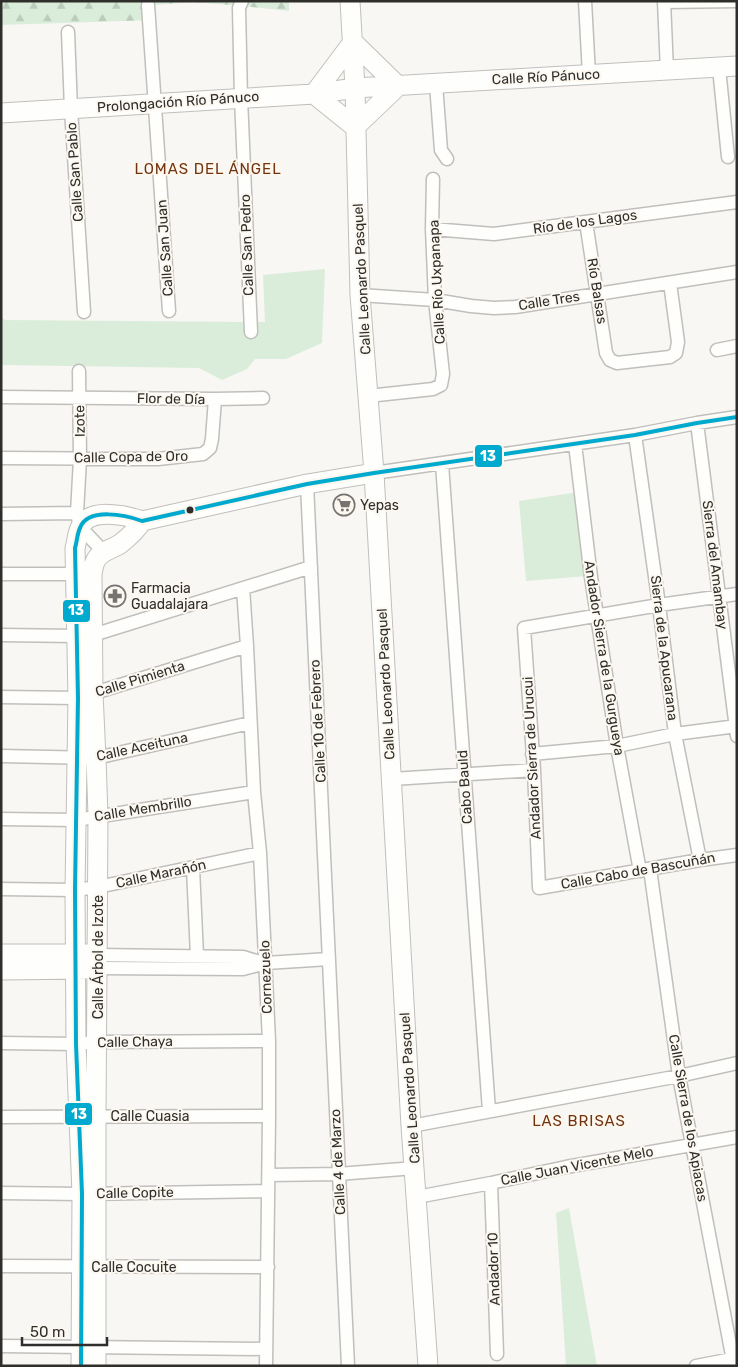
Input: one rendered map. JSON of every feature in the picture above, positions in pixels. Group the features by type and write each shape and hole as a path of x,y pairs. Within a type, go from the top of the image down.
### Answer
{"street":[{"name":"Calle San Pedro","path":"242,1 239,8 241,98 251,332"},
{"name":"Calle Leonardo Pasquel","path":"350,1 355,88 360,295 374,473 411,1126 428,1366"},
{"path":"585,1 589,75"},
{"path":"667,70 664,2 737,1"},
{"name":"Calle San Juan","path":"148,5 169,311"},
{"name":"Calle San Pablo","path":"68,32 84,312"},
{"path":"353,42 398,86 355,126 314,94 353,42"},
{"path":"728,67 726,138 728,157"},
{"name":"Calle Río Pánuco","path":"355,88 728,67"},
{"path":"436,84 441,150 447,159"},
{"name":"Prolongación Río Pánuco","path":"1,113 314,94 355,88"},
{"name":"Calle Río Uxpanapa","path":"368,396 433,389 441,385 443,374 435,300 432,230 433,179"},
{"name":"Río de los Lagos","path":"432,230 494,234 737,202"},
{"name":"Río Balsas","path":"586,222 606,353 610,360 617,363 670,357 676,352 678,342 670,283"},
{"name":"Calle Tres","path":"360,295 435,300 494,308 516,307 737,272"},
{"path":"717,350 737,346"},
{"name":"Izote","path":"78,520 80,459 79,371"},
{"name":"Flor de Día","path":"1,397 215,400 264,398"},
{"name":"Calle Copa de Oro","path":"1,458 168,459 203,454 210,448 212,439 215,400"},
{"path":"1,514 86,520 105,513 133,517 142,521 307,484 635,435 737,417"},
{"name":"Sierra del Amambay","path":"698,423 736,730"},
{"name":"Sierra de la Apucarana","path":"635,435 675,734 700,860"},
{"name":"Andador Sierra de la Gurgueya","path":"575,444 617,746 645,870"},
{"name":"Cabo Bauld","path":"442,464 489,1111"},
{"name":"Calle 10 de Febrero","path":"307,484 329,959"},
{"path":"78,520 103,551 112,549 120,544 138,529 142,521"},
{"name":"Calle Árbol de Izote","path":"78,520 76,548 84,574 85,695 77,757 76,1044 87,1117 90,1267 89,1347 96,1366"},
{"name":"Calle Árbol de Izote","path":"84,574 103,551"},
{"path":"1,635 84,636 311,567"},
{"path":"1,574 84,574"},
{"name":"Cornezuelo","path":"243,588 248,646 254,792 260,853 269,1041 270,1116 266,1366"},
{"path":"598,615 737,594"},
{"name":"Andador Sierra de Urucui","path":"540,888 524,628 598,615"},
{"name":"Calle Pimienta","path":"1,697 85,695 248,646"},
{"name":"Calle Árbol de Izote","path":"85,695 96,758 98,816 97,1042 87,1117"},
{"name":"Calle Aceituna","path":"1,756 96,758 250,724"},
{"path":"532,754 617,746 675,734 736,730"},
{"path":"392,780 534,770"},
{"name":"Calle Membrillo","path":"1,819 76,820 254,792"},
{"name":"Calle Marañón","path":"1,889 76,890 98,887 260,853"},
{"name":"Calle Cabo de Bascuñán","path":"540,888 737,855"},
{"path":"193,868 197,956"},
{"name":"Calle Sierra de los Apiacas","path":"645,870 679,1076 735,1361"},
{"path":"1,954 76,962 243,969 266,964 329,959"},
{"path":"97,962 197,956 243,957 266,964"},
{"name":"Calle 4 de Marzo","path":"329,959 348,1366"},
{"path":"1,970 76,962"},
{"name":"Calle Chaya","path":"1,1043 76,1044 97,1042 269,1041"},
{"path":"411,1126 679,1076 737,1063"},
{"name":"Calle Cuasia","path":"1,1117 270,1116"},
{"name":"Calle Juan Vicente Melo","path":"417,1197 737,1137"},
{"path":"269,1175 338,1174 415,1168"},
{"name":"Andador 10","path":"491,1183 497,1354"},
{"name":"Calle Copite","path":"1,1193 268,1192"},
{"name":"Calle Cocuite","path":"1,1266 268,1267"},
{"path":"1,1346 266,1349"},
{"name":"Calle Árbol de Izote","path":"81,1366 89,1347"},
{"path":"696,1366 735,1361"}],"green space":[{"path":"1,1 289,1 289,11 192,2 155,5 154,20 1,25"},
{"path":"325,269 322,343 286,359 255,359 247,369 222,380 199,368 1,365 1,317 5,320 265,322 263,275"},
{"path":"578,492 588,576 526,581 519,501"},
{"path":"569,1208 597,1366 566,1366 556,1213"}],"transit line":[{"name":"13","path":"81,1366 82,1194 76,1044 75,890 78,698 75,548 79,530 84,521 91,517 108,514 142,521 307,484 635,435 737,417"}],"place":[{"name":"Yepas","path":"344,505"},
{"name":"Farmacia Guadalajara","path":"115,596"}],"district":[{"name":"LOMAS DEL ÁNGEL","path":"208,169"},
{"name":"LAS BRISAS","path":"579,1121"}]}
